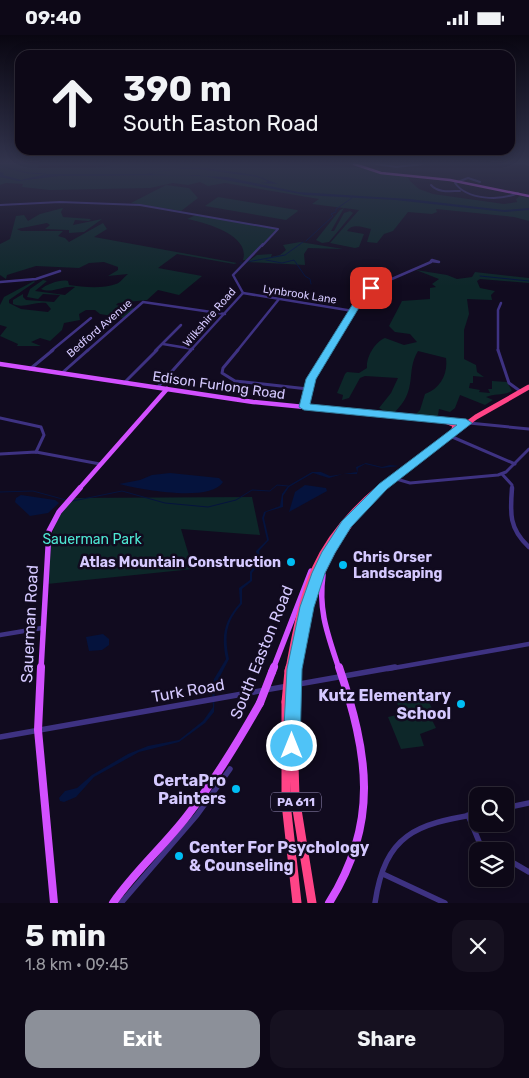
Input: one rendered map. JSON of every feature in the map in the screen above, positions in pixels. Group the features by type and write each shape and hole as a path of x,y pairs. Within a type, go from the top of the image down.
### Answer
{"highway":[{"name":"South Easton Road","path":"315,564 330,537 345,518 383,486 466,423 495,404 529,387"},
{"path":"445,421 455,425 451,434"},
{"name":"South Easton Road","path":"337,539 350,520 383,486"},
{"name":"PA 611","path":"292,670 313,588 322,565 337,539"},
{"name":"PA 611","path":"297,903 287,815 284,731 299,619 315,564"},
{"name":"PA 611","path":"289,701 295,797 312,903"}],"main road":[{"name":"Edison Furlong Road","path":"0,364 157,388 304,407 466,423"},
{"name":"Sauerman Road","path":"54,903 38,730 47,539 50,527 59,511 167,389"},
{"name":"South Easton Road","path":"329,903 352,854 362,819 365,789 364,754 350,700 329,641 320,603 323,576 337,539"},
{"name":"South Easton Road","path":"112,903 127,883 187,816 228,759 260,703 297,603 315,564"}],"street":[{"name":"Wilkshire Road","path":"131,205 144,205 278,229 233,275 244,293 157,388"},
{"path":"304,407 311,379 353,311 369,289 431,262"},
{"path":"0,282 36,279 60,271"},
{"name":"Lynbrook Lane","path":"244,293 353,311"},
{"path":"279,299 223,368 222,373 235,381 308,389"},
{"name":"Bedford Avenue","path":"62,373 142,302 151,301 225,314"},
{"path":"501,303 498,310 497,348 510,384 520,391"},
{"path":"30,369 91,318"},
{"path":"124,383 181,325"},
{"path":"163,343 193,349"},
{"path":"0,418 41,427 44,435 36,452"},
{"path":"466,423 529,429"},
{"path":"451,434 515,464"},
{"path":"393,478 410,483 505,472 529,449"},
{"path":"0,454 36,452 71,457 100,464"},
{"path":"505,472 512,485 509,519 519,538 529,547"},
{"path":"0,635 42,628"},
{"name":"Turk Road","path":"0,737 217,697 529,644"},
{"path":"121,903 197,815 230,769"},
{"path":"514,806 529,803"},
{"path":"375,903 383,873 395,849 409,834 426,824 468,815 479,842"},
{"path":"514,863 529,872"},
{"path":"383,873 445,903"}],"green space":[{"path":"140,205 189,205 181,211"},
{"path":"264,205 298,211 286,220 205,206"},
{"path":"316,205 529,205 529,221 514,217 436,209 437,212 432,214 408,212 393,231 384,234 377,243 367,242 371,229 358,226 352,227 347,231 364,234 359,247 355,248 330,243 359,210"},
{"path":"63,208 61,212 63,217 91,219 89,221 75,220 73,225 102,219 84,232 69,233 69,230 45,229 50,225 47,223 17,229 21,231 63,231 58,236 65,238 69,242 103,223 107,229 94,237 237,263 177,254 158,268 202,276 179,295 158,290 147,300 118,303 116,305 134,308 124,318 100,314 95,310 86,310 79,314 80,320 64,323 62,330 50,341 40,338 31,342 41,346 17,346 18,344 0,336 7,327 0,325 0,305 4,297 34,281 9,300 9,303 21,309 48,312 51,309 46,303 17,305 13,304 13,300 23,294 26,300 54,302 60,295 43,294 38,299 27,297 30,289 43,280 47,281 35,291 65,295 75,287 49,291 41,289 62,281 68,281 69,285 111,286 128,274 108,276 118,270 118,267 104,262 89,263 79,268 36,266 7,275 6,279 0,275 0,244 10,239 16,216 24,215 28,221 40,214"},
{"path":"344,208 331,231 334,231 344,213 350,211 353,213 329,242 322,243 316,240 340,210"},
{"path":"196,215 278,230 246,260 243,260 244,251 240,243 224,231 187,219"},
{"path":"300,242 343,249 308,248 304,254 305,265 247,262 257,255 272,254 271,257 280,255 286,250 283,245"},
{"path":"416,270 447,275 457,279 472,277 475,272 529,278 529,283 480,279 477,281 480,288 495,291 491,295 492,300 467,299 469,314 464,330 464,359 476,365 477,372 484,377 473,376 473,383 470,383 469,388 480,390 479,392 490,393 488,389 492,389 492,381 507,382 512,391 486,397 493,400 485,405 460,395 455,408 450,412 439,409 438,415 434,418 414,416 420,410 425,394 439,384 446,370 446,358 418,351 412,366 406,396 394,413 386,412 379,408 391,393 398,378 365,376 360,378 349,398 342,400 343,395 337,393 345,374 347,372 359,373 367,368 370,355 381,340 385,338 404,345 417,342 410,334 395,332 389,326 402,301 430,299 430,288 436,287 432,284 439,279"},
{"name":"Sauerman Park","path":"252,497 260,535 181,529 193,569 47,584 51,538 58,519 73,498"},
{"path":"407,696 410,701 427,698 436,717 431,718 436,728 420,734 424,746 401,749 388,717 401,714 395,697"}],"water":[{"path":"436,205 457,205 504,210 529,208 529,210 505,212"},
{"path":"366,463 382,467 390,465 399,466 382,468 365,464 358,468 357,474 344,474 357,472 356,467"},
{"path":"312,472 321,472 330,476 342,474 329,478 313,473 289,487 283,496 283,507 266,512 264,518 269,540 259,551 261,562 252,573 252,581 242,589 242,604 230,623 227,636 229,659 215,686 214,712 205,723 179,742 139,752 94,777 76,797 64,802 60,801 59,798 65,791 77,788 92,775 128,754 148,746 179,740 203,721 213,707 212,691 214,679 226,659 225,629 230,616 240,603 239,588 250,580 250,572 258,561 256,551 267,540 262,518 264,512 280,506 282,494 288,486"},
{"path":"170,473 219,478 223,482 216,488 204,492 190,493 157,491 119,484 140,480 152,475"},
{"path":"305,485 326,488 327,491 289,512 295,492"},
{"path":"21,495 55,500 59,503 48,513 30,516 15,502 16,498"},
{"path":"103,634 109,639 109,645 102,650 89,651 86,637"}],"waterway":[{"path":"306,241 343,205"},
{"path":"247,262 285,255 303,242"},
{"path":"266,260 282,263 294,260 305,276 310,279 311,284"},
{"path":"480,276 529,281"},
{"path":"73,501 122,491 165,503 208,507 236,500 252,490 270,491 277,485 288,486"},
{"path":"0,492 33,491 66,500"}],"place":[{"name":"Atlas Mountain Construction","path":"291,562"},
{"name":"Chris Orser Landscaping","path":"343,565"},
{"name":"Kutz Elementary School","path":"461,704"},
{"name":"CertaPro Painters","path":"236,789"},
{"name":"Center For Psychology & Counseling","path":"179,856"}],"route":[{"path":"292,746 294,669 307,607 318,573 329,552 347,524 383,486 466,423 304,407 311,379 363,294 371,288"}]}
